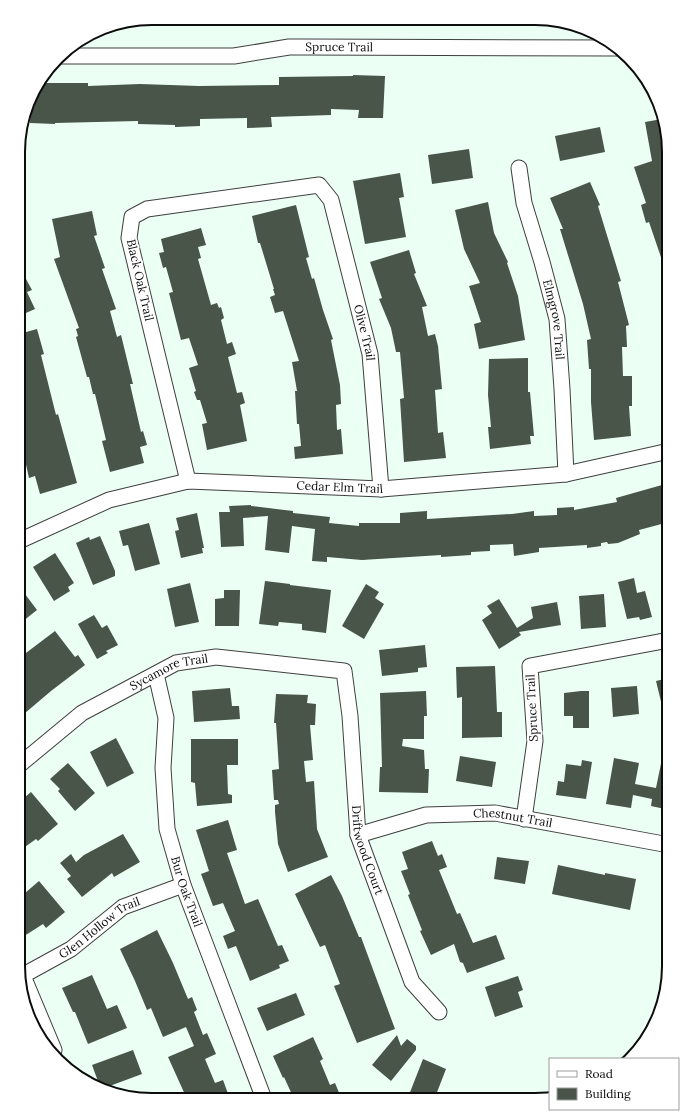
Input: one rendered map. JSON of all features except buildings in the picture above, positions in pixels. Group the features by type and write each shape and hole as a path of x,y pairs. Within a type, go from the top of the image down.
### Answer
{"street":[{"name":"Spruce Trail","path":"69,56 234,56 289,47 607,48"},
{"name":"Elmgrove Trail","path":"519,168 524,203 557,319 566,474"},
{"name":"Black Oak Trail","path":"188,481 129,238 132,217 147,208 319,185"},
{"name":"Olive Trail","path":"319,185 331,200 370,354 381,489"},
{"name":"Cedar Elm Trail","path":"25,538 109,500 188,481 381,489 566,474 662,453"},
{"name":"Spruce Trail","path":"524,819 534,741 530,666 662,641"},
{"name":"Sycamore Trail","path":"25,760 82,713 176,663 216,656 344,671"},
{"name":"Driftwood Court","path":"344,671 350,716 358,835 412,982 439,1012"},
{"name":"Bur Oak Trail","path":"156,674 166,718 163,768 167,829 183,886 262,1093"},
{"name":"Chestnut Trail","path":"358,835 426,815 495,813 662,844"},
{"name":"Glen Hollow Trail","path":"25,974 71,949 123,908 183,886"},
{"path":"27,987 51,1043"}]}
